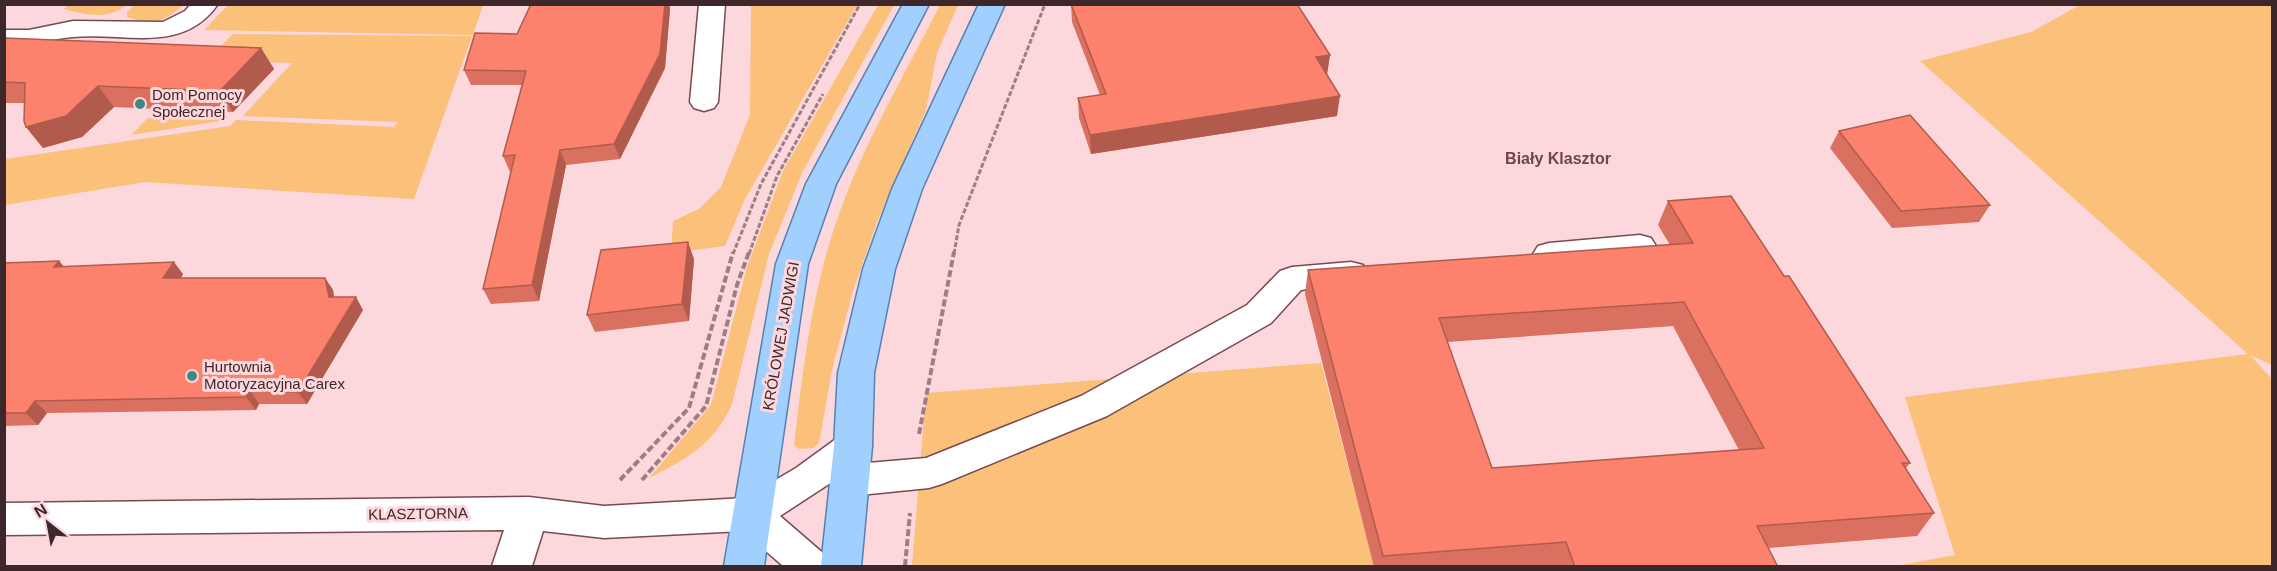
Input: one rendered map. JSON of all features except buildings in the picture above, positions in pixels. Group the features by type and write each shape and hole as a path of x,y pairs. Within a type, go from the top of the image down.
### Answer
{"main road":[{"name":"KRÓLOWEJ JADWIGI","path":"744,567 792,264 821,184 916,4"},
{"path":"841,567 852,463 856,373 879,268 907,189 992,4"}],"street":[{"path":"4,38 29,39 73,29 167,30 194,17 206,4"},
{"path":"705,102 712,4"},
{"path":"1524,257 1640,246"},
{"path":"810,567 751,514 809,479 852,463 912,475 929,473 1094,406 1258,314 1292,279 1385,270"},
{"path":"512,567 530,513"},
{"name":"KLASZTORNA","path":"4,519 530,513 604,522 751,514"}],"path":[{"path":"604,522 618,483 689,408 729,263 761,184 860,4"},
{"path":"905,567 912,475 959,225 1045,4"}],"shaded area":[{"path":"68,5 126,5 112,13 96,15 64,9"},
{"path":"134,5 183,5 164,19 151,22 127,17 127,12"},
{"path":"228,5 483,5 473,35 204,30"},
{"path":"751,5 857,5 745,199 725,246 671,253 673,221 699,209 721,187 750,115"},
{"path":"878,5 894,5 803,171 769,254 732,404 717,430 698,449 649,478 711,405 747,267 783,171"},
{"path":"940,5 958,5 937,53 926,110 877,222 853,291 833,365 819,443 813,448 799,449 794,445 805,358 815,301 829,245 860,162"},
{"path":"2080,5 2272,5 2272,365 2250,355 2272,379 2272,566 1896,566 1955,555 1905,397 2248,354 1920,61 2031,32"},
{"path":"233,34 472,36 414,199 145,182 5,205 5,159 230,126 236,120 394,127 398,122 243,116 292,63 207,60"},
{"path":"148,118 227,120 131,135"},
{"path":"1321,363 1374,566 912,566 926,393"}],"place":[{"name":"Dom Pomocy Społecznej","path":"140,104"},
{"name":"Hurtownia Motoryzacyjna Carex","path":"192,376"}],"district":[{"name":"Biały Klasztor","path":"1558,158"}]}
